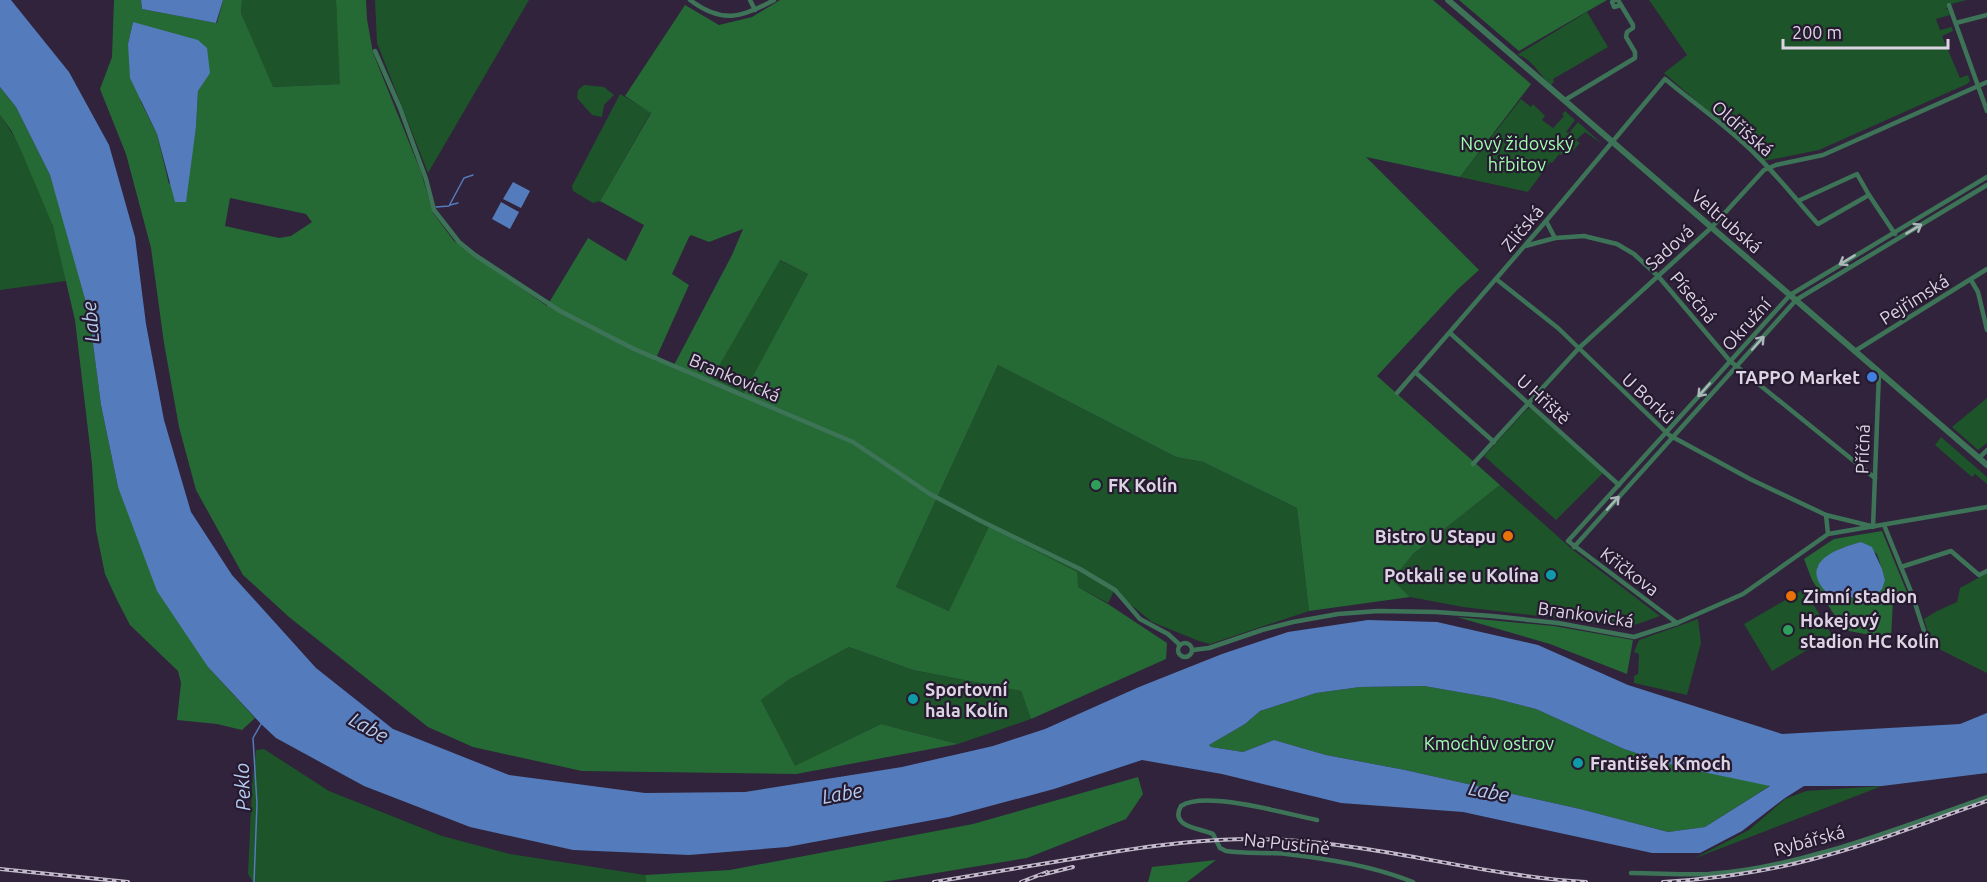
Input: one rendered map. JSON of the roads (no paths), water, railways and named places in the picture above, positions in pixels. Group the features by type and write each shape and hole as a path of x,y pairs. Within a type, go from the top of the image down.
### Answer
{"street":[{"path":"690,0 707,11 726,18 743,15 774,0"},
{"path":"750,0 755,10"},
{"name":"Veltrubská","path":"1448,0 1987,465"},
{"path":"1564,100 1635,58 1635,52 1626,37 1633,25 1618,2"},
{"path":"1949,5 1987,111"},
{"path":"1956,23 1987,15"},
{"name":"Brankovická","path":"375,51 400,108 426,179 434,210 459,242 475,255 560,311 634,349 853,442 930,494 1080,569 1115,590 1140,619 1168,634 1180,645"},
{"name":"Zličská","path":"1396,393 1524,247 1665,79"},
{"name":"Oldřišská","path":"1665,79 1754,153 1818,224 1869,195"},
{"path":"1768,168 1823,155 1987,82"},
{"name":"Sadová","path":"1473,464 1578,348 1712,227 1755,179 1768,168"},
{"path":"1798,201 1857,174 1898,239"},
{"name":"Okružní","path":"1568,541 1790,295 1987,177"},
{"name":"Okružní","path":"1574,546 1796,300 1987,185"},
{"path":"1546,221 1555,238"},
{"name":"Písečná","path":"1524,247 1555,238 1584,236 1617,244 1640,258 1730,361 1875,478"},
{"name":"Pejřimská","path":"1855,351 1987,270"},
{"name":"U Borků","path":"1496,279 1558,328 1666,433 1750,479 1826,516 1873,527"},
{"path":"1971,280 1978,292 1987,330"},
{"name":"U Hřiště","path":"1450,333 1619,484"},
{"path":"1415,372 1494,442"},
{"name":"Příčná","path":"1873,527 1879,372"},
{"path":"1979,458 1987,450"},
{"name":"Brankovická","path":"1192,650 1209,648 1293,622 1338,614 1378,611 1492,616 1558,623 1634,637 1677,623 1743,594 1828,534 1987,507"},
{"path":"1826,516 1828,534"},
{"path":"1884,525 1926,638"},
{"name":"Křičkova","path":"1568,541 1677,623"},
{"path":"1901,567 1951,551 1979,575 1987,571"},
{"name":"Brankovická","path":"1180,645 1189,643 1192,650"},
{"name":"Brankovická","path":"1180,645 1179,651 1183,656 1190,655 1192,650"},
{"name":"Rybářská","path":"1631,873 1710,874 1768,865 1838,847 1987,796"},
{"name":"Na Pustině","path":"1317,820 1217,801 1186,802 1180,806 1178,813 1179,819 1184,824 1213,834 1220,848 1226,851 1286,854 1348,863 1371,867 1413,882"}],"water":[{"name":"Labe","path":"0,0 11,0 69,72 109,145 135,237 146,324 164,420 191,512 232,575 316,668 393,729 509,775 645,793 745,792 902,767 993,746 1045,729 1139,687 1222,654 1288,632 1368,620 1437,622 1538,645 1628,685 1782,734 1960,724 1987,713 1987,773 1882,786 1804,786 1742,831 1700,853 1652,853 1463,812 1341,803 1222,774 1142,760 1054,789 949,817 787,847 689,855 573,850 470,827 364,786 276,738 208,667 157,591 118,487 101,405 89,313 50,175 16,107 0,87","holes":["1424,686 1493,698 1536,709 1624,749 1679,767 1770,786 1705,827 1668,832 1580,809 1326,755 1274,740 1243,752 1209,745 1245,724 1260,711 1316,693 1360,687"]},
{"path":"141,0 223,0 216,23 142,9"},
{"path":"133,22 198,40 207,48 210,73 198,91 196,127 186,202 175,202 157,134 130,78 128,44"},
{"path":"513,182 530,191 521,208 503,199"},
{"path":"501,202 519,212 510,229 492,219"},
{"path":"1861,542 1872,547 1882,569 1885,580 1882,589 1872,599 1844,597 1826,592 1816,572 1819,565 1832,553"}],"waterway":[{"path":"436,207 449,206 464,178 473,175"},
{"path":"450,205 458,203"},
{"name":"Peklo","path":"254,882 257,804 253,738 261,724"}],"railway":[{"path":"1663,882 1739,874 1813,859 1879,839 1987,801"},
{"path":"934,882 1155,846 1233,839 1323,843 1511,874 1586,882"},
{"path":"1041,875 1073,867"},
{"path":"0,869 128,882"},
{"path":"1021,882 1047,872"}],"place":[{"name":"TAPPO Market","path":"1872,377"},
{"name":"FK Kolín","path":"1096,485"},
{"name":"Bistro U Stapu","path":"1508,536"},
{"name":"Potkali se u Kolína","path":"1551,575"},
{"name":"Zimní stadion","path":"1791,596"},
{"name":"Hokejový stadion HC Kolín","path":"1788,630"},
{"name":"Sportovní hala Kolín","path":"913,699"},
{"name":"František Kmoch","path":"1578,763"}],"park label":[{"name":"Nový židovský hřbitov","path":"1517,153"},
{"name":"Kmochův ostrov","path":"1489,743"}]}
